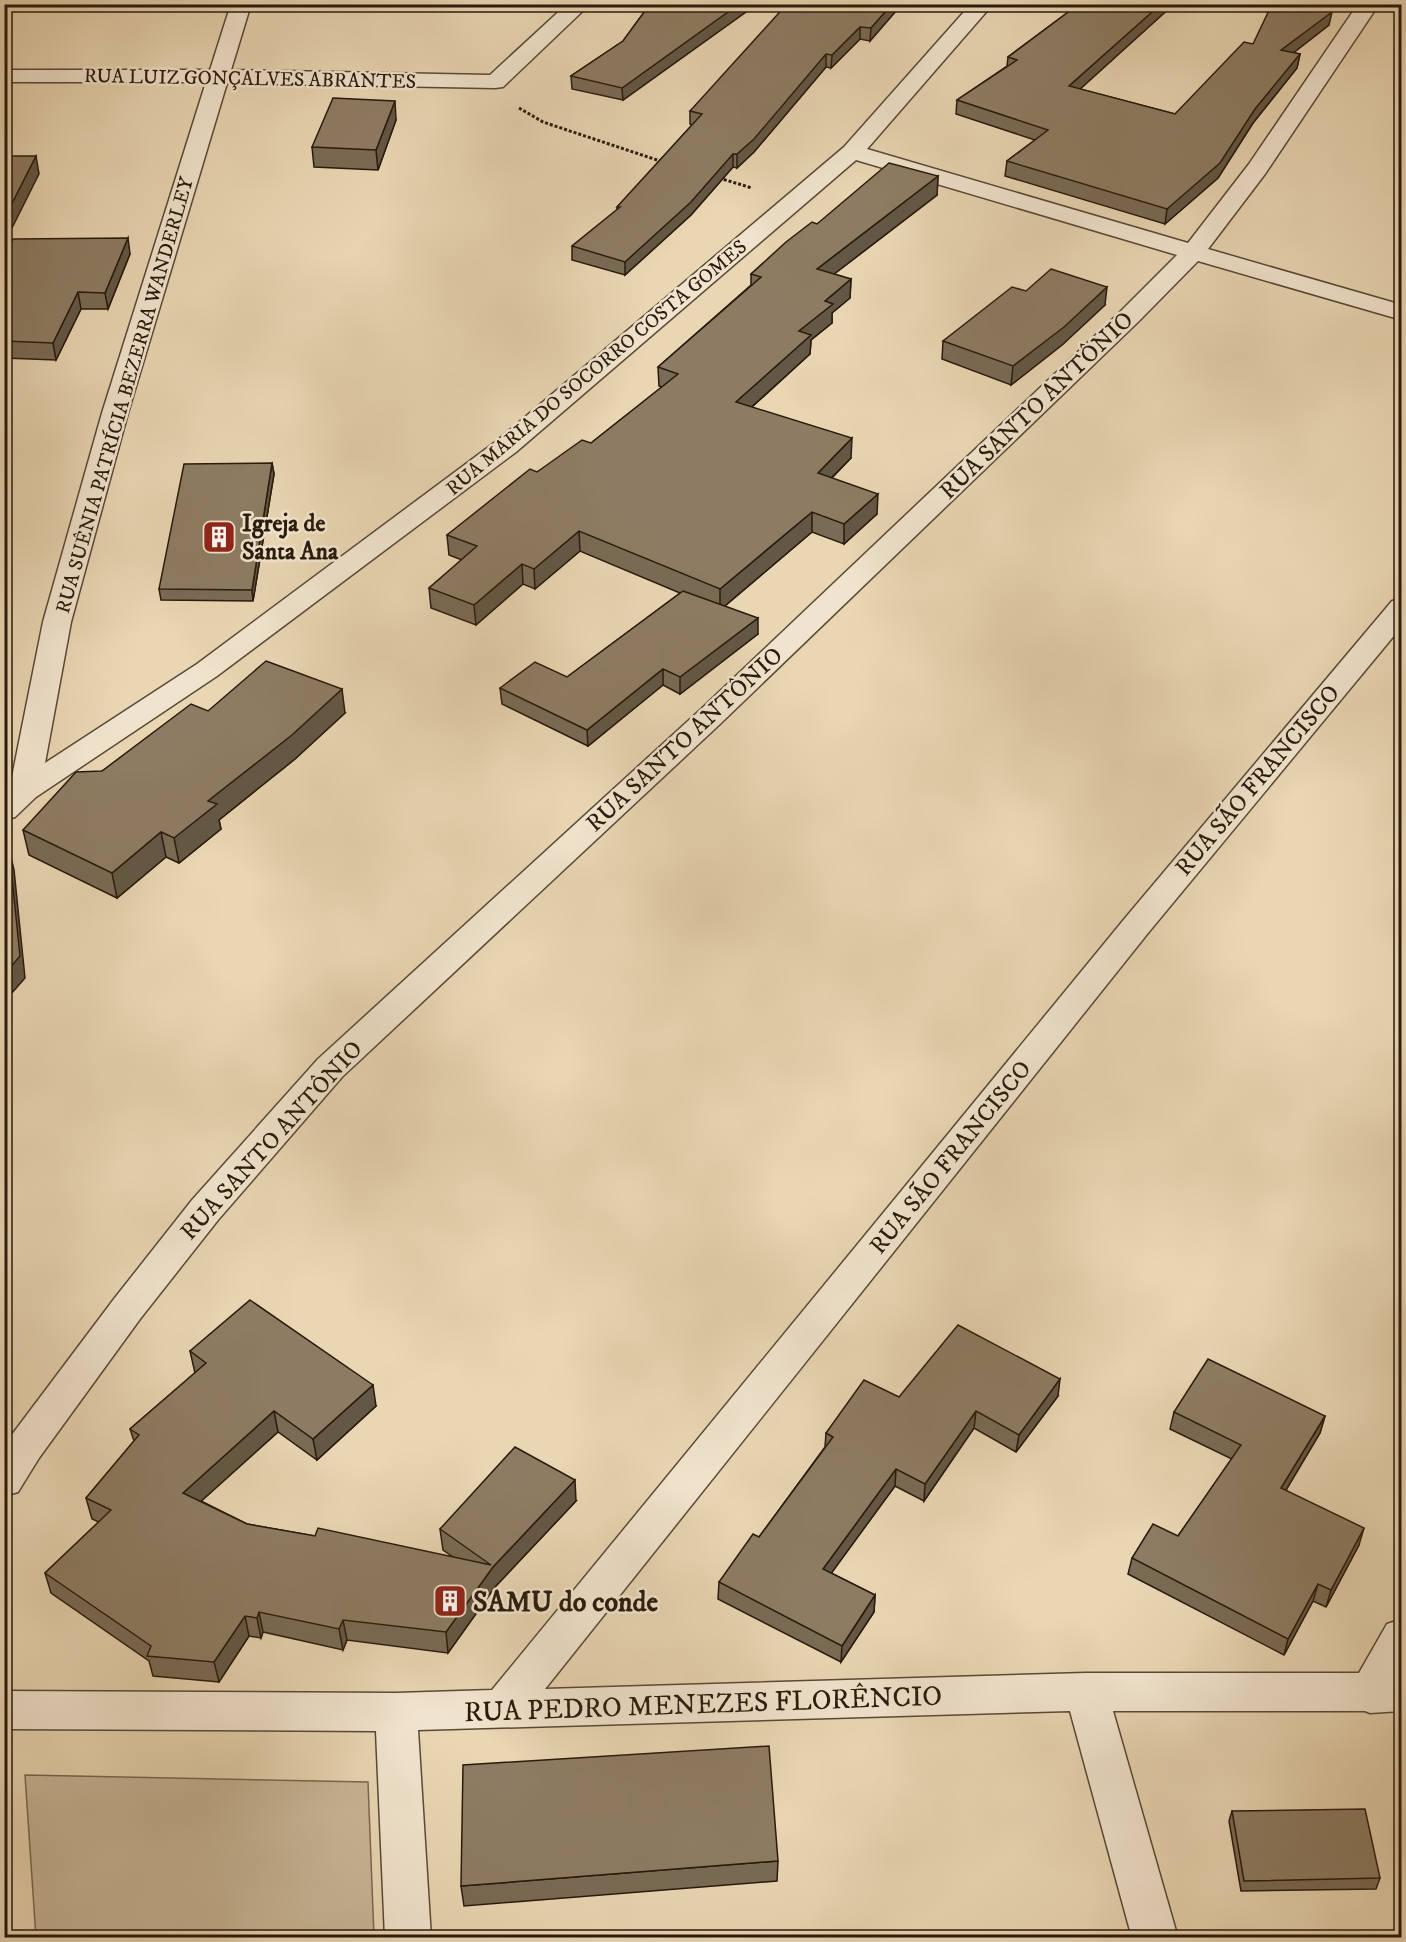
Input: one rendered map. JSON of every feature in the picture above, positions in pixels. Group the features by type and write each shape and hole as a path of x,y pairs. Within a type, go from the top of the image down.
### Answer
{"street":[{"name":"RUA SUÊNIA PATRÍCIA BEZERRA WANDERLEY","path":"15,800 57,622 115,413 241,4"},
{"path":"495,82 580,4"},
{"name":"RUA MARIA DO SOCORRO COSTA GOMES","path":"15,800 207,670 507,446 852,152 983,4"},
{"name":"RUA SANTO ANTÔNIO","path":"4,1480 134,1300 205,1210 330,1068 710,717 1121,325 1194,251 1257,169 1369,4"},
{"name":"RUA LUIZ GONÇALVES ABRANTES","path":"4,76 219,76 495,82"},
{"path":"852,152 1401,313"},
{"name":"RUA SÃO FRANCISCO","path":"502,1710 1130,934 1401,607"},
{"path":"1386,1693 1401,1636"},
{"path":"1086,1692 1155,1938"},
{"name":"RUA PEDRO MENEZES FLORÊNCIO","path":"4,1710 396,1712 1086,1692 1386,1693"},
{"path":"396,1712 408,1938"}],"path":[{"path":"495,82 524,112 543,122 665,163"},
{"path":"709,175 796,200"}],"shaded area":[{"path":"25,1775 368,1782 374,1937 36,1937"}],"building":[{"path":"650,4 739,4 622,88 571,76 623,41"},
{"path":"787,4 892,4 871,28 860,27 832,55 826,54 754,139 737,154 733,154 691,202 625,262 572,246 620,207 617,207 702,114 690,111"},
{"path":"1079,4 1161,4 1069,86 1175,114 1244,42 1253,44 1272,4 1295,4 1332,12 1281,50 1300,54 1255,109 1220,163 1167,209 1007,161 1048,130 957,100 1017,60 1008,57"},
{"path":"333,98 395,101 376,150 312,147"},
{"path":"4,156 36,156 4,219"},
{"path":"889,163 938,176 817,269 851,279 825,301 833,304 799,331 811,335 736,402 852,438 818,473 878,494 844,524 812,512 720,589 579,531 534,569 522,564 474,605 429,588 477,546 447,535 530,469 537,472 582,440 591,443 678,374 658,367 761,277 751,274 786,242 812,222 817,224"},
{"path":"128,238 105,293 78,292 53,343 4,341 4,300 9,292 4,292 4,259 13,239"},
{"path":"1051,269 1107,287 1064,327 1013,366 943,341 1012,287 1026,291"},
{"name":"Igreja de Santa Ana","path":"272,463 252,590 159,589 184,464"},
{"path":"683,591 758,618 680,677 663,669 587,730 500,688 535,662 567,677"},
{"path":"266,661 342,689 292,735 208,801 217,804 174,838 161,832 112,873 23,830 76,772 102,771 191,704 208,711"},
{"path":"9,849 20,956 4,975 4,855"},
{"path":"250,1300 373,1385 313,1439 274,1411 183,1493 247,1524 315,1536 318,1528 491,1565 440,1529 515,1447 575,1480 493,1567 446,1632 343,1620 339,1629 259,1612 257,1618 245,1616 214,1662 147,1656 151,1646 45,1573 111,1510 86,1498 139,1435 130,1429 206,1363 190,1351"},
{"path":"958,1325 1060,1379 1019,1435 976,1411 925,1484 896,1469 823,1569 875,1595 842,1646 719,1582 753,1534 759,1537 833,1437 826,1433 864,1380 899,1397"},
{"path":"1208,1359 1325,1416 1281,1488 1364,1528 1331,1590 1318,1584 1288,1639 1132,1558 1153,1524 1178,1536 1241,1445 1174,1412"},
{"path":"769,1746 778,1861 461,1886 463,1765"},
{"path":"1365,1809 1380,1878 1244,1881 1232,1811"}],"place":[{"name":"Igreja de Santa Ana","path":"219,537"},
{"name":"SAMU do conde","path":"450,1601"}]}
